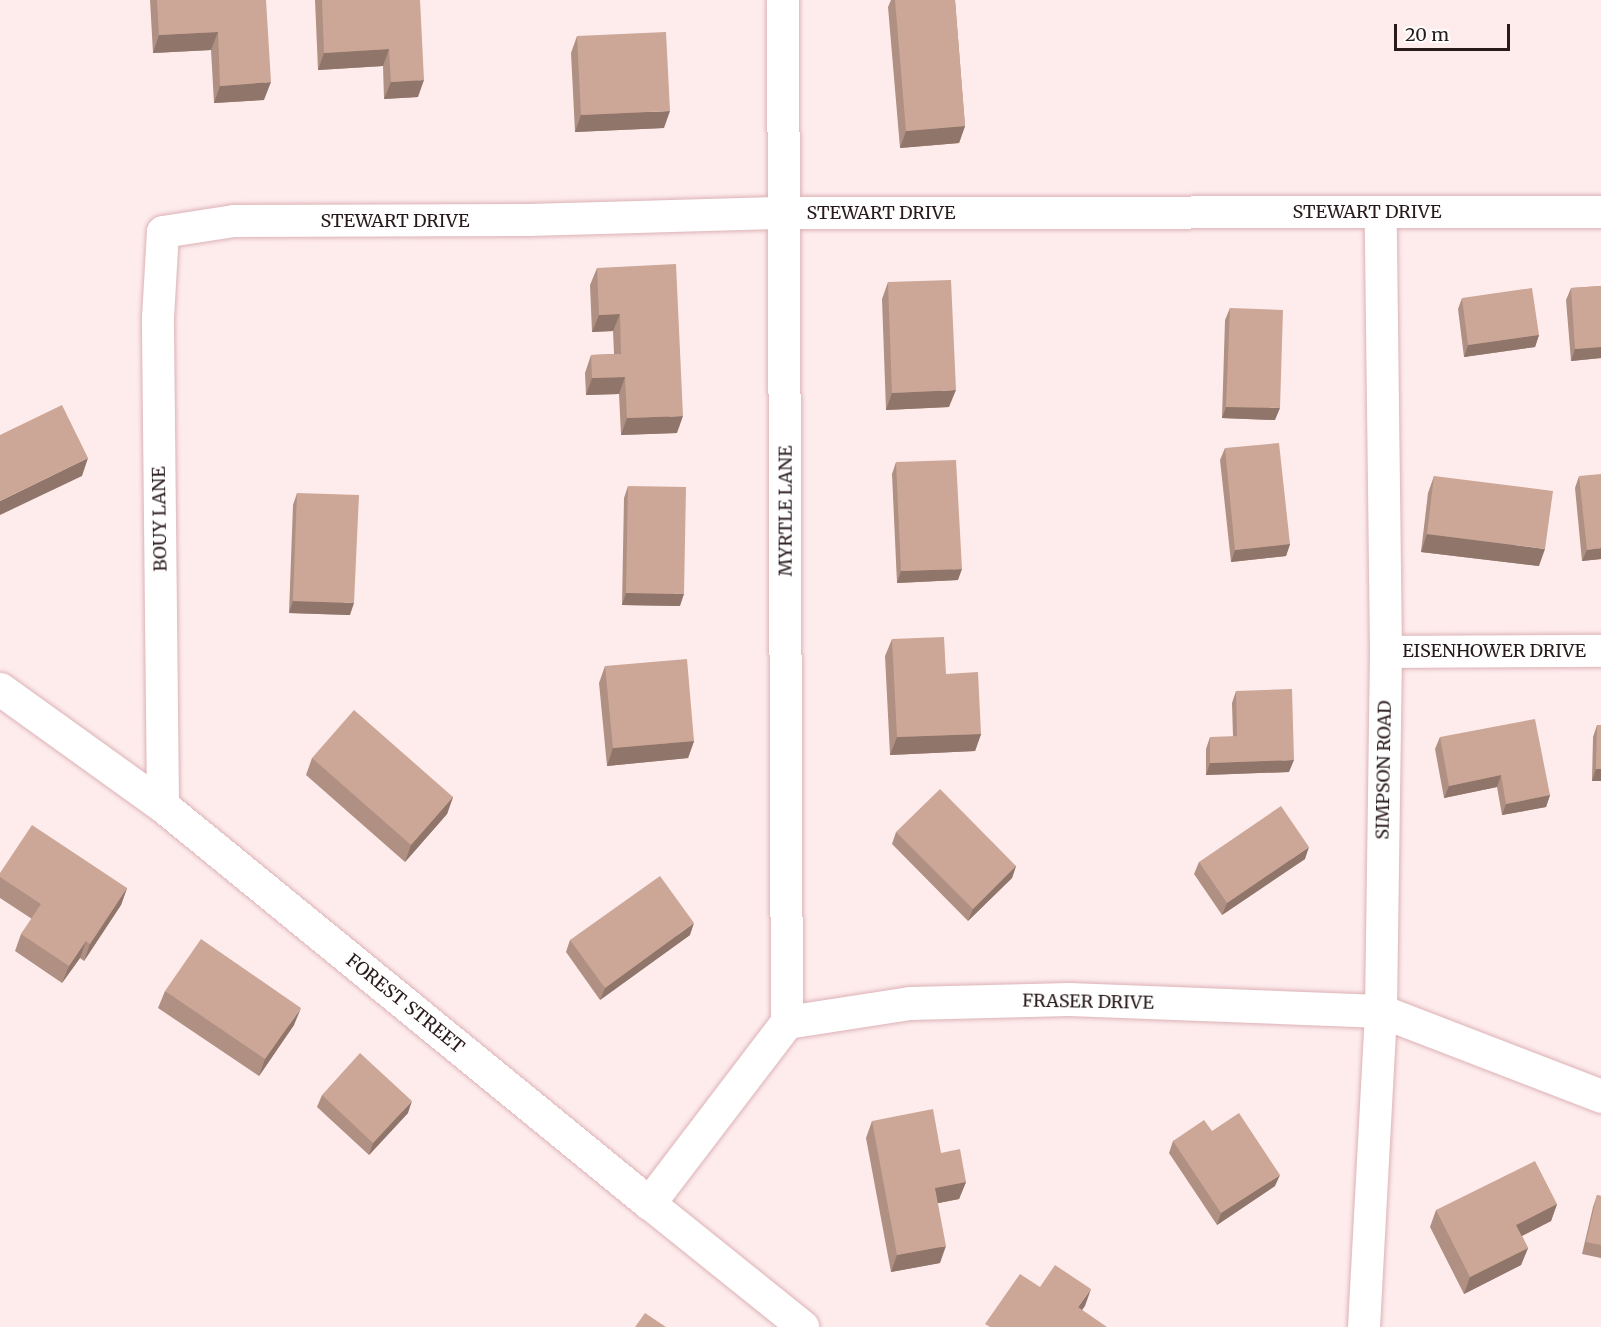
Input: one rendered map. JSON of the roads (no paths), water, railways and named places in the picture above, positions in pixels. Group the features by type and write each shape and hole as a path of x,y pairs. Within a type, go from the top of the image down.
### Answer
{"street":[{"name":"MYRTLE LANE","path":"783,0 787,1022"},
{"name":"SIMPSON ROAD","path":"1364,1327 1381,1011 1386,652 1381,212"},
{"name":"STEWART DRIVE","path":"163,232 234,221 528,220 785,213 1601,212"},
{"name":"BOUY LANE","path":"163,232 158,318 163,806"},
{"name":"EISENHOWER DRIVE","path":"1386,652 1601,651"},
{"name":"FOREST STREET","path":"0,689 163,806 804,1327"},
{"name":"FRASER DRIVE","path":"787,1022 910,1003 1069,999 1381,1011 1601,1096"},
{"path":"649,1203 787,1022"}]}
